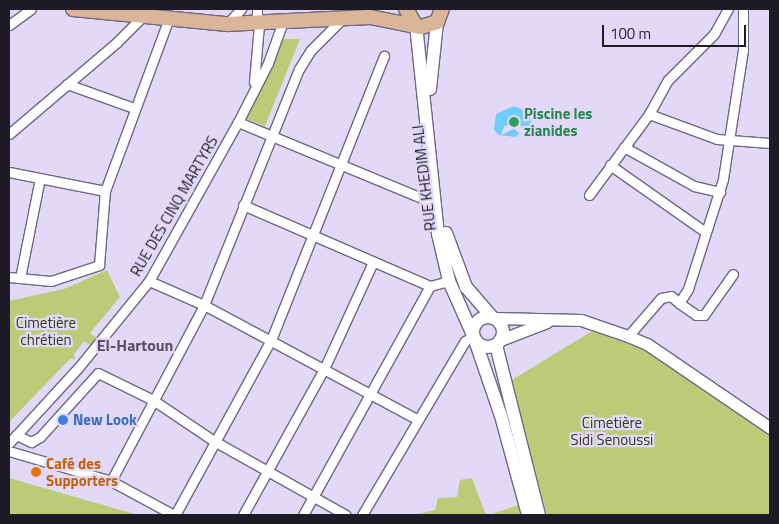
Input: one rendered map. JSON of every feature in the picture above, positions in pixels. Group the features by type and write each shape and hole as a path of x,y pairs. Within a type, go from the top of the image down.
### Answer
{"main road":[{"path":"73,9 102,10 168,20 228,24 282,24 344,17 378,17 427,26 440,16 456,9"},
{"path":"344,17 370,9"},
{"path":"406,9 416,24"},
{"name":"RUE KHEDIM ALI","path":"440,16 430,91 447,239 466,287 494,318"},
{"name":"RUE KHEDIM ALI","path":"416,24 434,203 449,281 471,333 501,416 528,515"},
{"path":"498,343 485,347 471,333 478,320 494,318 502,326 498,343 539,515"}],"street":[{"path":"9,25 31,9"},
{"path":"228,24 242,9"},
{"path":"254,87 258,25 257,9"},
{"path":"589,195 649,114 668,80 714,34 728,9"},
{"path":"679,303 688,289 704,231 720,192 743,50 742,9"},
{"path":"9,134 142,17"},
{"path":"110,481 204,305 270,136 303,62 344,17"},
{"path":"9,277 51,281 98,265 105,191 168,20"},
{"path":"254,87 268,63 282,24"},
{"path":"9,451 110,481 174,515 271,340 384,56"},
{"path":"67,84 134,108"},
{"name":"RUE DES CINQ MARTYRS","path":"9,443 78,368 149,282 238,122 254,87"},
{"path":"649,114 699,134 729,140 770,143"},
{"path":"238,122 434,203"},
{"path":"624,147 694,186 720,192"},
{"path":"610,166 704,231"},
{"path":"9,172 105,191"},
{"path":"20,278 40,178"},
{"path":"243,205 312,237 430,286 449,281"},
{"path":"243,515 324,369 373,262"},
{"path":"628,336 664,296 671,296 696,316 704,315 732,274"},
{"path":"149,282 204,305 417,419"},
{"path":"303,515 430,286"},
{"path":"494,318 560,318 581,320 628,336 647,344 770,428"},
{"path":"498,343 560,318"},
{"path":"362,515 417,419 471,333"},
{"path":"16,436 30,442 40,437 98,373 153,400 214,441 346,515"}],"green space":[{"path":"279,39 300,39 265,126 247,119"},
{"name":"Cimetière chrétien","path":"107,270 120,297 90,333 97,338 92,347 84,341 74,354 75,360 71,358 9,422 9,301 64,289"},
{"name":"Cimetière Sidi Senoussi","path":"594,330 644,349 770,436 770,515 547,515 510,381"},
{"path":"9,478 138,515 9,515"},
{"path":"472,478 486,515 414,515 435,510 438,498 457,497 460,480"},
{"path":"518,505 521,515 489,515"}],"water":[{"name":"Piscine les zianides","path":"514,106 527,112 537,134 532,135 520,125 513,124 504,126 501,135 514,129 519,133 516,137 499,135 494,130 496,114"}],"place":[{"name":"Piscine les zianides","path":"514,122"},
{"name":"New Look","path":"63,420"},
{"name":"Café des Supporters","path":"36,472"}],"district":[{"name":"El-Hartoun","path":"135,345"}]}
